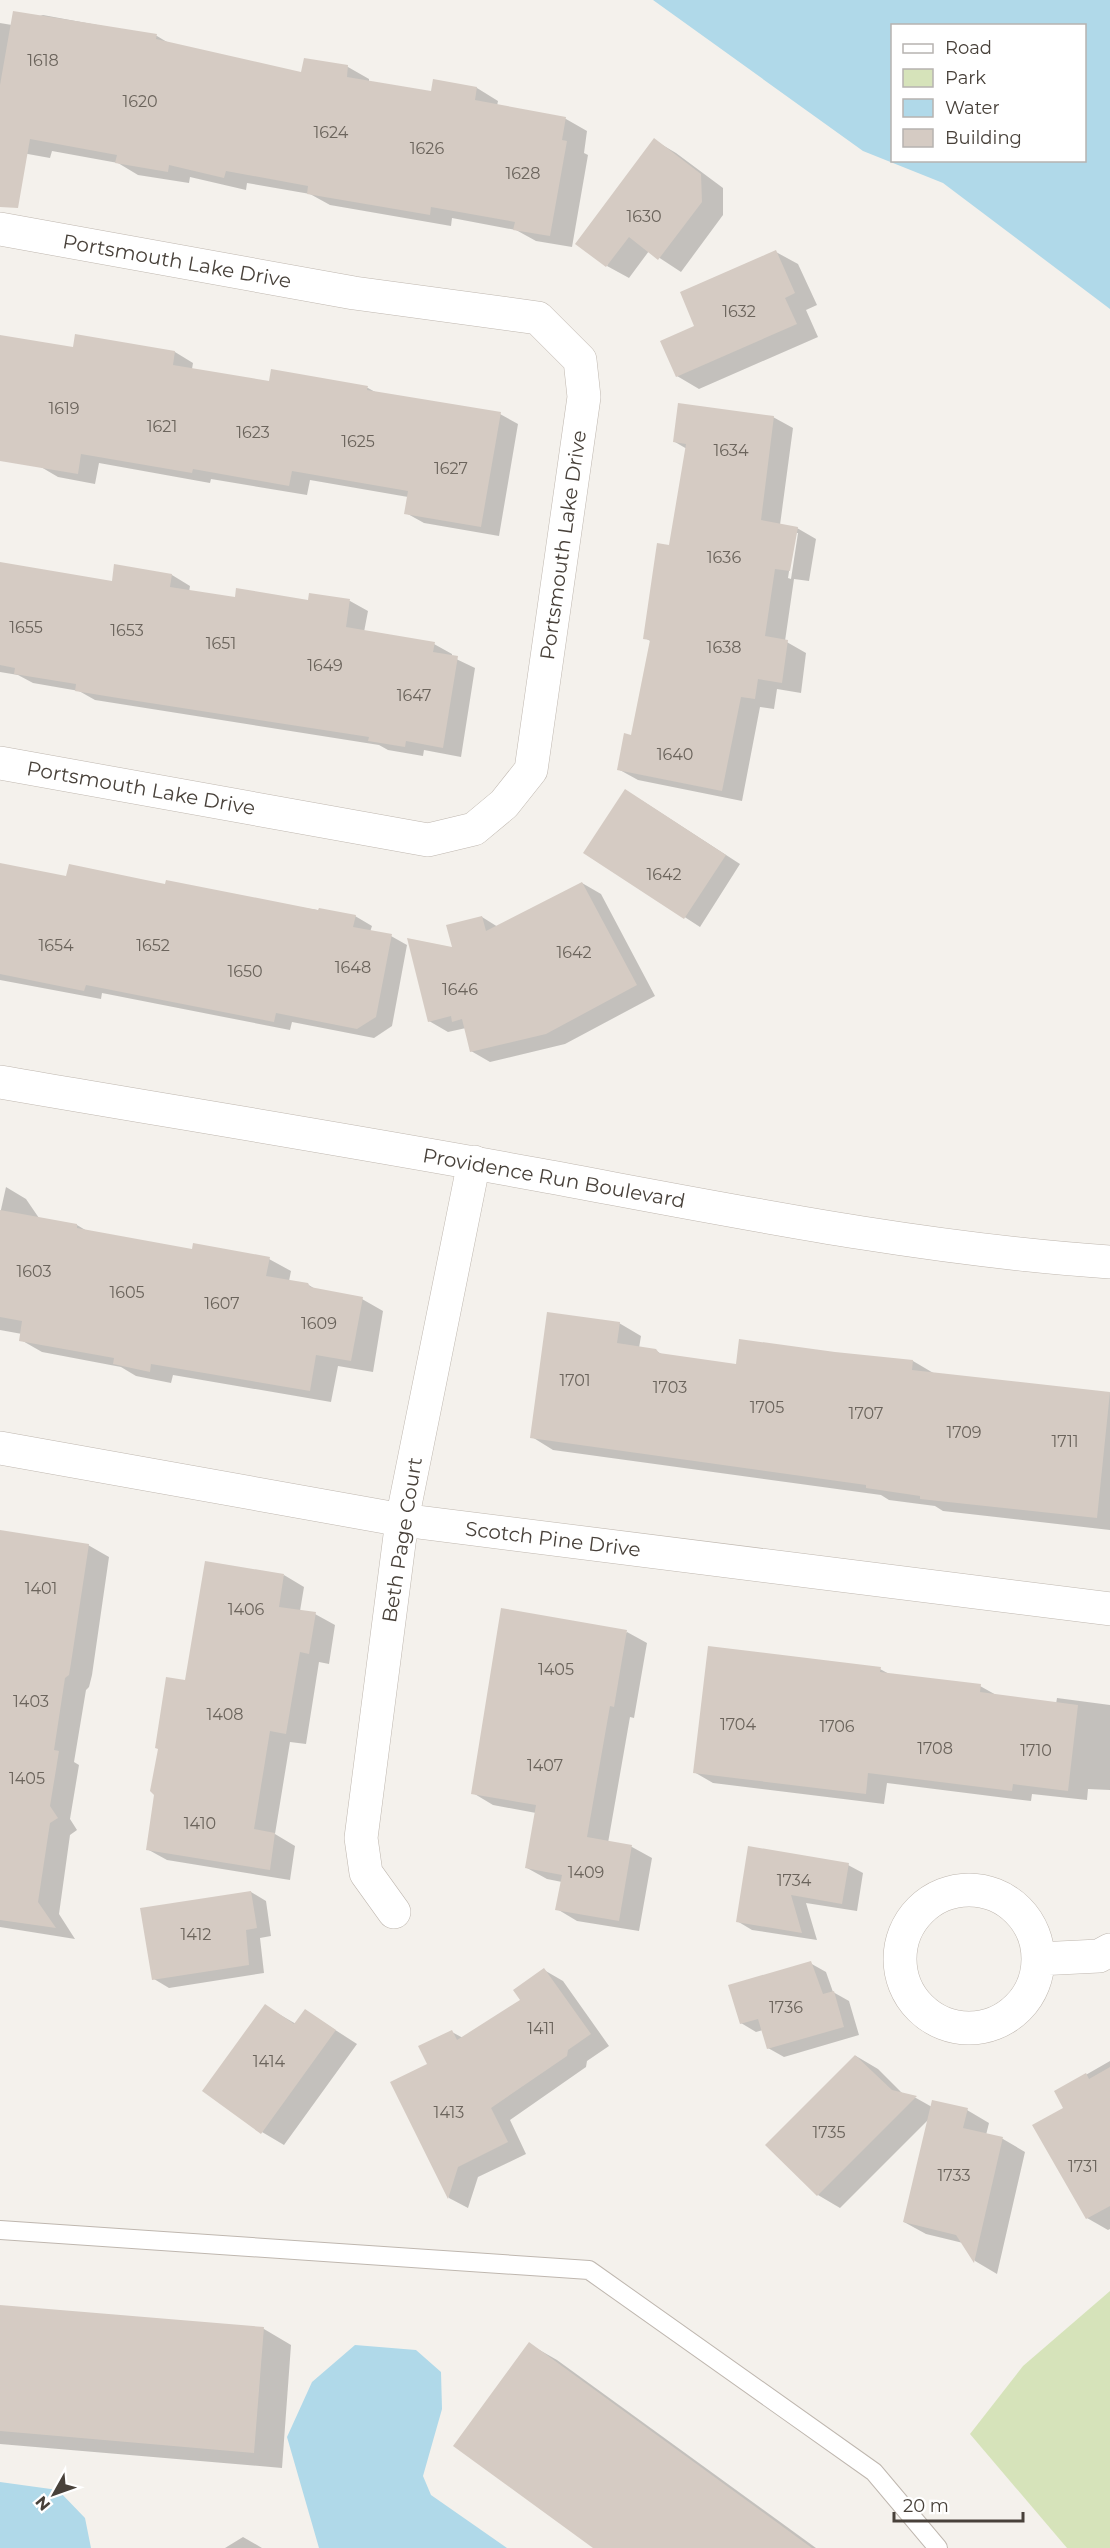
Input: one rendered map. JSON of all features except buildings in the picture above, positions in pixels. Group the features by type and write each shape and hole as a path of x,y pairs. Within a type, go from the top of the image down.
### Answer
{"street":[{"name":"Portsmouth Lake Drive","path":"0,229 354,292 538,318 580,360 584,397 531,770 504,804 474,829 428,840 0,763"},
{"name":"Providence Run Boulevard","path":"0,1082 474,1162 777,1218 916,1241 1110,1262"},
{"name":"Beth Page Court","path":"394,1912 366,1873 361,1838 402,1520 474,1162"},
{"name":"Scotch Pine Drive","path":"0,1448 402,1520 1110,1609"},
{"path":"958,1890 981,1890 1004,1899 1022,1915 1034,1935 1038,1959 1035,1981 1025,2001 1009,2016 990,2026 968,2029 946,2025 926,2015 911,1999 906,1989 899,1957 903,1933 916,1912 935,1897 958,1890"},
{"path":"1038,1959 1099,1956 1110,1950"}],"lane":[{"path":"0,2230 589,2270 874,2472 938,2548"}],"green space":[{"path":"1110,2291 1110,2548 1067,2548 970,2434 1023,2366"}],"water":[{"path":"653,0 1110,0 1110,309 943,183 863,151"},
{"path":"355,2345 416,2350 441,2372 442,2409 423,2476 431,2495 507,2548 319,2548 287,2437 312,2382"},
{"path":"0,2482 58,2490 85,2518 91,2548 0,2548"}]}
